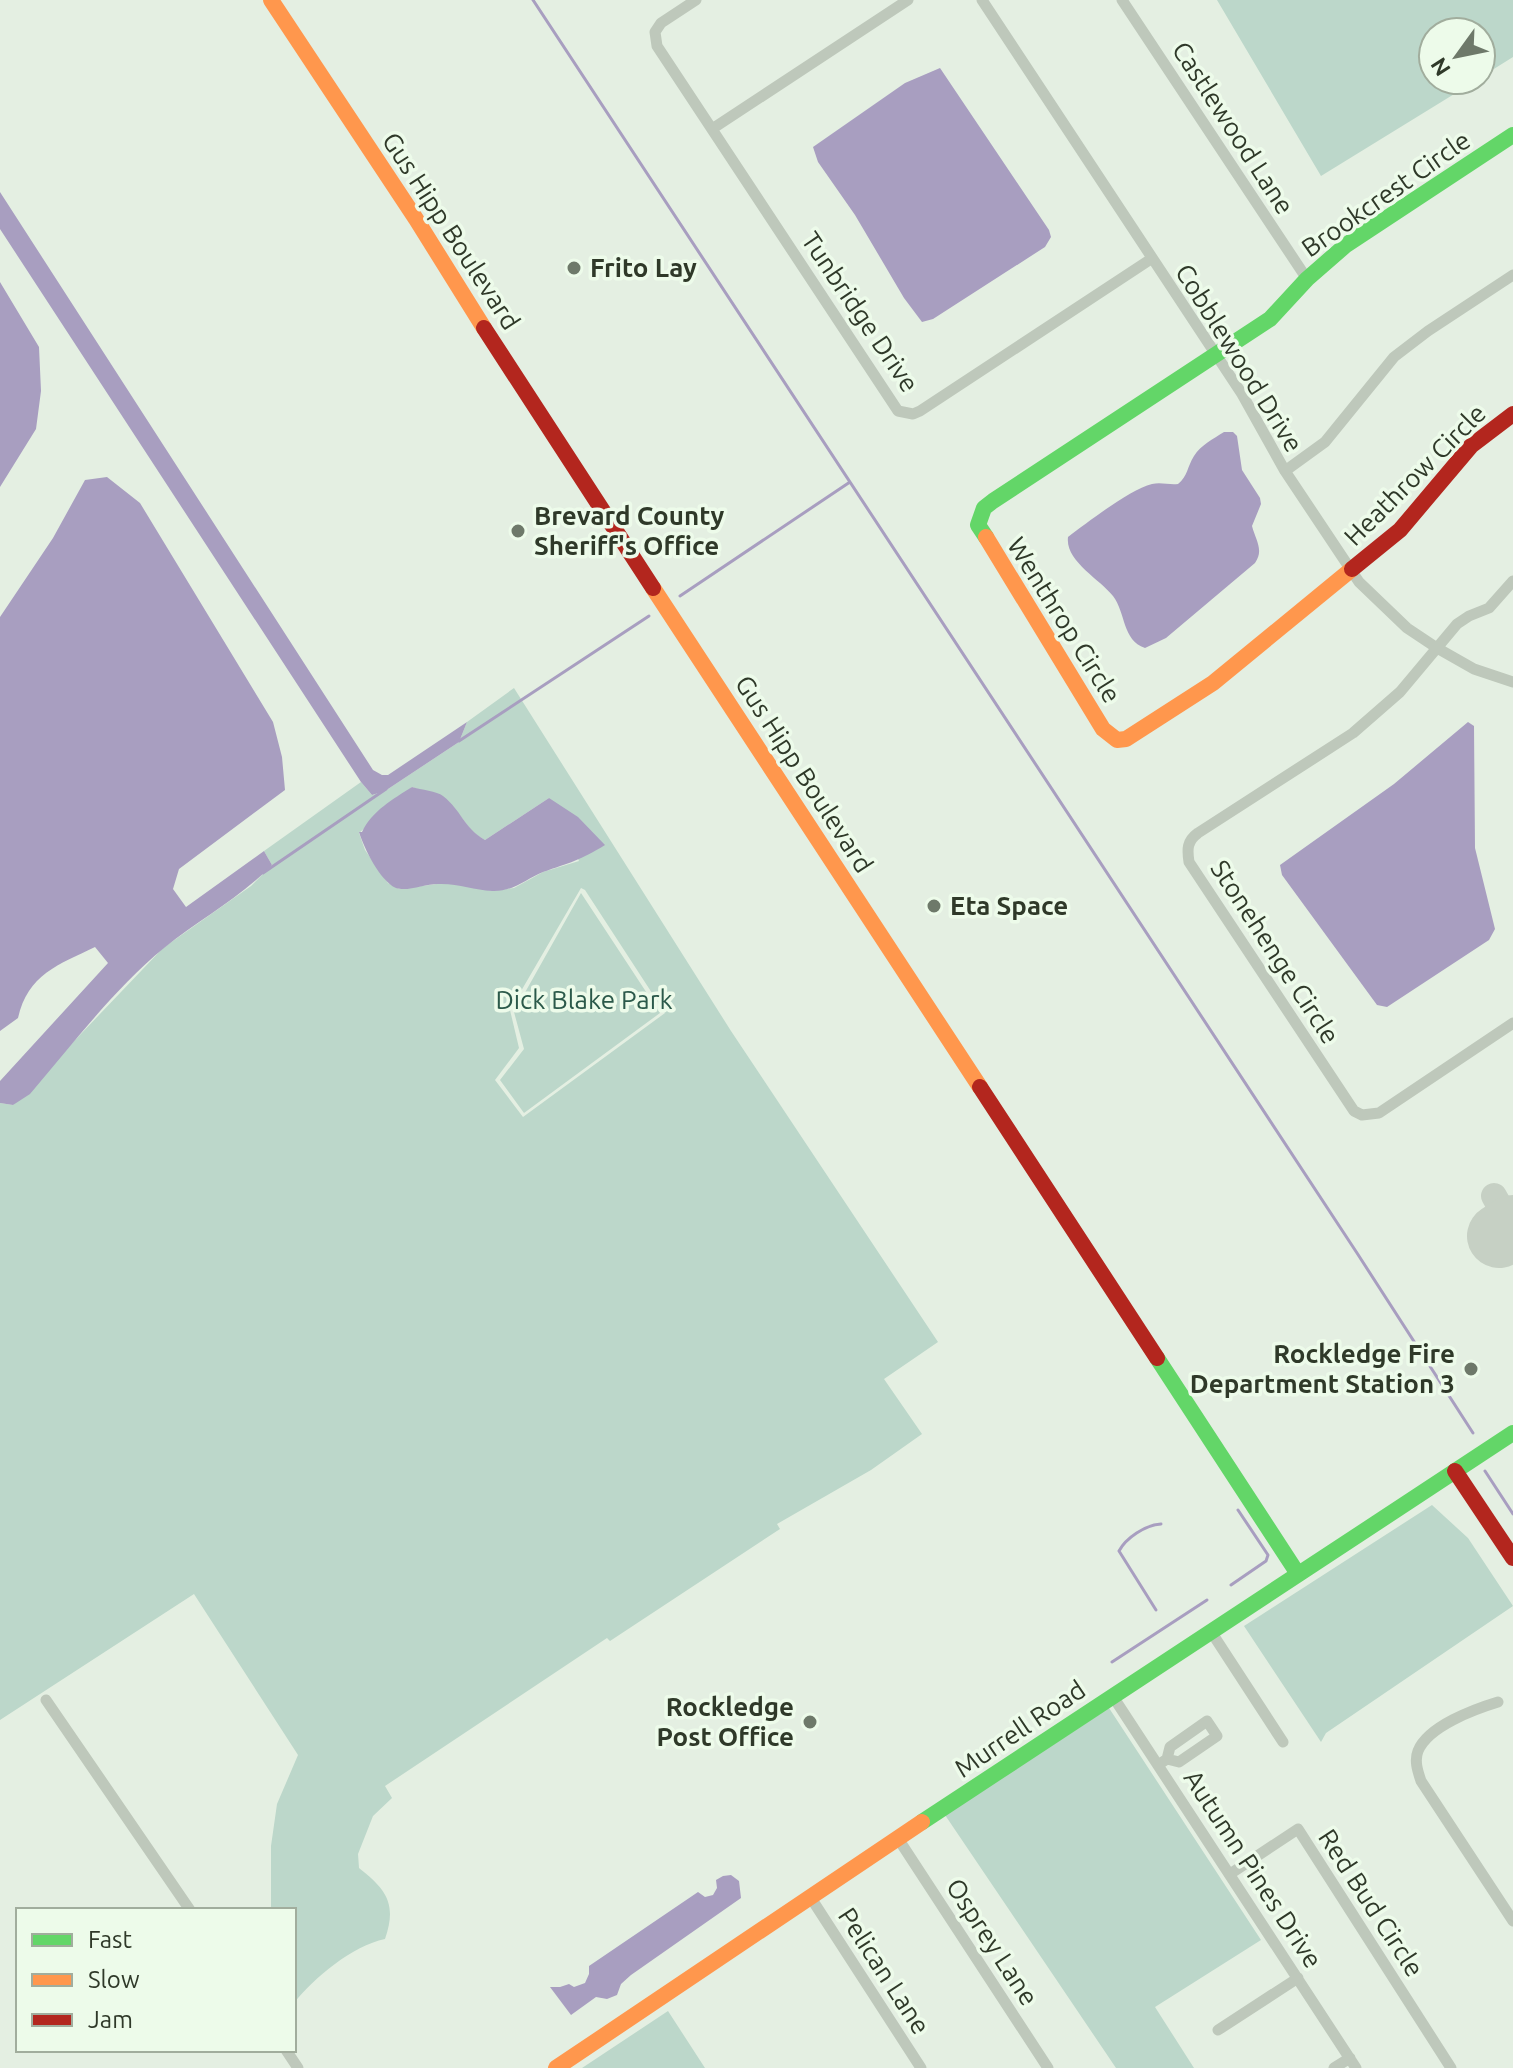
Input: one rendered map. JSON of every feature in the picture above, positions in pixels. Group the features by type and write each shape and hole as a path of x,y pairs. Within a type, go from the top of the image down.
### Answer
{"street":[{"name":"Gus Hipp Boulevard","path":"271,0 1298,1574"},
{"name":"Tunbridge Drive","path":"696,0 661,23 655,32 655,39 893,406 906,414 920,411 1151,259"},
{"path":"712,129 908,0"},
{"name":"Cobblewood Drive","path":"982,0 1251,409 1285,471 1351,571 1383,607 1437,648 1474,669 1513,682"},
{"name":"Castlewood Lane","path":"1122,0 1307,279"},
{"name":"Brookcrest Circle","path":"1216,356 1270,319 1307,279 1346,245 1513,135"},
{"path":"1285,471 1325,442 1394,357 1513,275"},
{"name":"Wenthrop Circle","path":"1216,356 993,501 979,517 978,525 982,533 1103,729 1117,740 1135,736 1213,683 1351,571"},
{"name":"Heathrow Circle","path":"1351,571 1412,518 1479,438 1513,414"},
{"path":"1437,648 1457,624 1489,608 1513,581"},
{"name":"Stonehenge Circle","path":"1437,648 1400,692 1353,733 1191,839 1187,850 1189,862 1354,1111 1362,1115 1379,1113 1513,1023"},
{"name":"Murrell Road","path":"556,2068 1112,1695 1513,1433"},
{"path":"1455,1471 1513,1558"},
{"path":"1210,1630 1283,1742"},
{"name":"Autumn Pines Drive","path":"1112,1695 1163,1762 1230,1874 1353,2063"},
{"path":"46,1700 189,1908"},
{"path":"1498,1702 1466,1712 1426,1739 1416,1761 1421,1781 1513,1921"},
{"name":"Red Bud Circle","path":"1230,1874 1298,1829 1451,2068"},
{"name":"Osprey Lane","path":"899,1840 1048,2068"},
{"name":"Pelican Lane","path":"811,1898 921,2068"},
{"path":"1218,2030 1298,1978"},
{"path":"1334,2068 1353,2063"}],"green space":[{"path":"1217,0 1513,0 1513,57 1497,67 1497,16 1417,16 1417,96 1451,96 1321,176"},
{"path":"514,688 731,1031 938,1342 884,1379 922,1434 871,1470 777,1524 780,1529 610,1641 607,1638 385,1786 392,1798 373,1816 358,1854 359,1868 377,1883 387,1899 390,1916 385,1939 347,1955 312,1983 296,2001 296,1908 271,1908 271,1846 277,1804 298,1755 194,1594 0,1720 0,1103 13,1105 163,948 251,886 272,865 264,851 361,782 372,795 385,791 459,742 467,722","holes":["412,787 432,795 457,813 485,840 549,798 579,861 543,872 514,888 492,891 463,884 437,884 399,889 388,883 365,850 359,833","581,888 665,1013 523,1117 495,1080 519,1048 510,1010"]},
{"name":"Dick Blake Park","path":"581,893 660,1013 524,1113 500,1080 524,1049 514,1012"},
{"path":"1432,1505 1468,1538 1513,1606 1326,1733 1321,1742 1244,1626"},
{"path":"1109,1708 1261,1940 1155,2007 1194,2068 1116,2068 945,1815"},
{"path":"668,2011 705,2068 582,2068"}],"shaded area":[{"path":"940,68 1051,237 1045,247 933,319 922,322 818,162 813,147 905,83"},
{"path":"0,192 373,770 388,775 467,722 459,742 385,791 372,795 361,782 0,229"},
{"path":"0,282 39,347 41,391 36,429 0,487"},
{"path":"1224,432 1233,432 1237,436 1242,470 1260,498 1261,504 1252,526 1258,558 1166,638 1145,648 1128,633 1113,596 1077,562 1068,537 1143,487 1155,483 1178,484 1197,452"},
{"path":"107,477 140,503 273,722 282,757 285,790 179,869 173,889 186,907 264,851 272,865 247,888 164,948 128,981 30,1094 13,1105 0,1103 0,1081 108,963 95,947 57,966 37,981 29,991 18,1018 0,1031 0,617 53,538 85,480"},
{"path":"1468,722 1474,726 1475,848 1495,929 1489,940 1387,1007 1377,1005 1282,875 1280,865 1394,784"},
{"path":"412,787 443,796 472,830 485,840 549,798 578,817 605,845 582,858 506,889 492,891 445,884 396,888 379,871 359,832 384,806"},
{"path":"731,1875 739,1881 741,1898 631,1975 621,1984 617,1995 607,1999 596,1997 571,2015 550,1987 569,1984 574,1987 585,1983 589,1966 698,1892 705,1897 713,1895 717,1888 716,1880"}],"waterway":[{"path":"533,0 1473,1433"},
{"path":"680,596 850,482"},
{"path":"459,741 649,616"},
{"path":"263,873 386,789"},
{"path":"1485,1471 1513,1514"},
{"path":"1231,1585 1266,1561 1268,1555 1238,1510"},
{"path":"1156,1610 1119,1551 1137,1533 1161,1524"},
{"path":"1112,1662 1207,1600"}],"taxiway":[{"path":"1494,1196 1512,1228"}],"runway":[{"path":"1499,1236 1513,1227"}],"traffic: fast":[{"path":"986,537 978,525 984,508 993,501 1270,319 1307,279 1346,245 1513,135"},
{"path":"1157,1358 1298,1574"},
{"path":"922,1822 1513,1433"}],"traffic: slow":[{"path":"271,0 484,328"},
{"path":"986,537 1103,729 1117,740 1126,739 1213,683 1352,569"},
{"path":"653,588 980,1087"},
{"path":"556,2068 922,1822"}],"traffic: jam":[{"path":"484,328 653,588"},
{"path":"1352,569 1400,530 1471,446 1513,414"},
{"path":"980,1087 1157,1358"},
{"path":"1455,1471 1513,1558"}],"place":[{"name":"Frito Lay","path":"574,268"},
{"name":"Brevard County Sheriff's Office","path":"518,531"},
{"name":"Eta Space","path":"934,906"},
{"name":"Rockledge Fire Department Station 3","path":"1471,1369"},
{"name":"Rockledge Post Office","path":"810,1722"}]}
